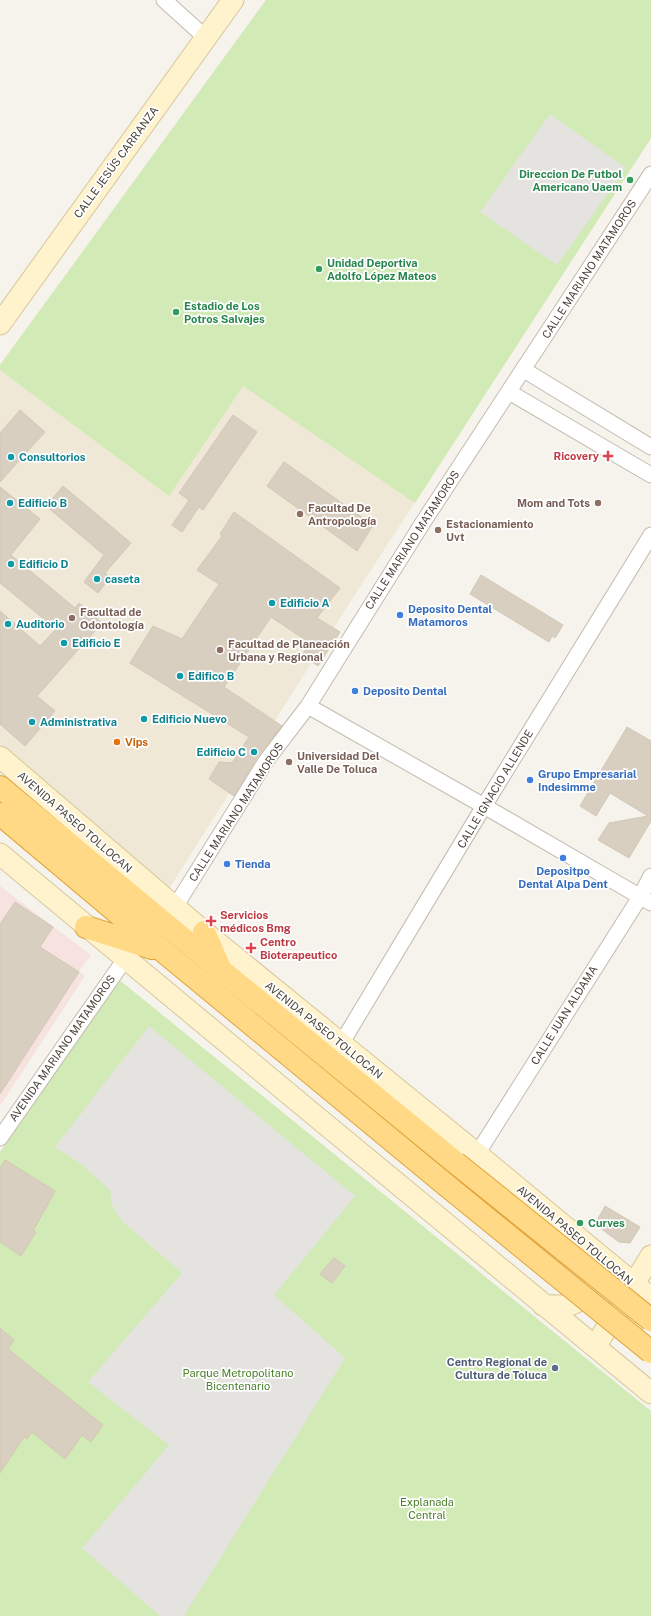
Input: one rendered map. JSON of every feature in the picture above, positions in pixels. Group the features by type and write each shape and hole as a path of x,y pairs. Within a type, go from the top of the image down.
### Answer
{"highway":[{"name":"AVENIDA PASEO TOLLOCAN","path":"0,786 456,1163 651,1320"},
{"path":"0,814 446,1185 651,1352"},
{"path":"86,926 163,951"},
{"path":"204,932 222,971"}],"main road":[{"name":"CALLE JESÚS CARRANZA","path":"0,324 233,0"},
{"name":"AVENIDA PASEO TOLLOCAN","path":"0,757 204,932 651,1298"},
{"path":"0,854 543,1305 651,1392"},
{"path":"543,1305 557,1307 571,1305 580,1298 586,1289 592,1271 591,1248"},
{"path":"595,1347 635,1285 651,1256"}],"street":[{"path":"164,0 206,38"},
{"name":"CALLE MARIANO MATAMOROS","path":"175,907 266,761 308,706 422,524 651,174"},
{"path":"524,370 651,447"},
{"path":"509,392 651,475"},
{"name":"CALLE IGNACIO ALLENDE","path":"340,1044 484,806 651,535"},
{"path":"308,706 645,900"},
{"name":"CALLE JUAN ALDAMA","path":"477,1154 645,900 651,876"},
{"name":"AVENIDA MARIANO MATAMOROS","path":"0,1138 125,959"}],"shaded area":[{"name":"Unidad Deportiva Adolfo López Mateos","path":"266,0 651,0 651,138 336,624 169,889 0,744 0,365"},
{"path":"550,114 626,168 557,265 480,212"},
{"path":"0,886 91,955 79,971 85,976 0,1106"},
{"path":"149,1026 355,1196 274,1295 345,1358 184,1616 160,1616 82,1548 169,1445 88,1382 182,1273 122,1221 112,1205 110,1190 81,1164 55,1147"}],"green space":[{"name":"Unidad Deportiva Adolfo López Mateos","path":"266,0 651,0 651,138 415,503 243,386 169,496 0,370 0,365"},
{"name":"Parque Metropolitano Bicentenario","path":"117,978 651,1411 651,1616 0,1616 0,1152"}],"building":[{"name":"Consultorios","path":"20,410 45,432 0,482 0,433"},
{"path":"233,415 257,432 203,510 199,507 182,532 172,525 189,500 179,493"},
{"path":"284,462 373,525 357,551 267,486"},
{"path":"63,486 131,543 105,573 110,577 98,593 84,582 104,555 46,506"},
{"path":"0,487 40,519 11,555 75,608 79,603 102,623 37,696 55,711 25,746 0,724 0,611 40,646 56,629 0,583"},
{"path":"234,512 340,588 317,618 340,632 318,666 302,655 310,643 271,617 224,687 282,726 258,756 234,796 209,779 219,762 232,763 249,737 130,663 153,626 182,639 219,584 197,570 222,536 220,534"},
{"path":"481,575 563,625 555,638 552,636 549,642 470,594"},
{"path":"627,727 651,741 651,821 629,858 598,840 609,823 648,816 610,793 596,816 580,806"},
{"path":"15,902 53,927 40,947 79,972 0,1094 0,924"},
{"path":"5,1160 55,1191 33,1231 36,1232 21,1256 0,1242 0,1168"},
{"path":"605,1206 640,1227 630,1243 619,1242 595,1224"},
{"path":"334,1258 345,1266 332,1283 320,1274"},
{"path":"0,1328 14,1340 8,1349 103,1425 91,1442 82,1435 65,1459 32,1432 27,1439 24,1437 0,1473"}],"place":[{"name":"Direccion De Futbol Americano Uaem","path":"630,180"},
{"name":"Unidad Deportiva Adolfo López Mateos","path":"319,269"},
{"name":"Estadio de Los Potros Salvajes","path":"176,312"},
{"name":"Ricovery","path":"608,456"},
{"name":"Consultorios","path":"11,457"},
{"name":"Edificio B","path":"10,503"},
{"name":"Mom and Tots","path":"598,503"},
{"name":"Facultad De Antropología","path":"300,514"},
{"name":"Estacionamiento Uvt","path":"438,530"},
{"name":"Edificio D","path":"11,564"},
{"name":"caseta","path":"97,579"},
{"name":"Edificio A","path":"272,603"},
{"name":"Deposito Dental Matamoros","path":"400,615"},
{"name":"Facultad de Odontología","path":"72,618"},
{"name":"Auditorio","path":"8,624"},
{"name":"Edificio E","path":"64,643"},
{"name":"Facultad de Planeación Urbana y Regional","path":"220,650"},
{"name":"Edifico B","path":"180,676"},
{"name":"Deposito Dental","path":"355,691"},
{"name":"Edificio Nuevo","path":"144,719"},
{"name":"Administrativa","path":"32,722"},
{"name":"Vips","path":"117,742"},
{"name":"Edificio C","path":"254,752"},
{"name":"Universidad Del Valle De Toluca","path":"289,762"},
{"name":"Grupo Empresarial Indesimme","path":"530,780"},
{"name":"Depositpo Dental Alpa Dent","path":"563,858"},
{"name":"Tienda","path":"227,864"},
{"name":"Servicios médicos Bmg","path":"211,921"},
{"name":"Centro Bioterapeutico","path":"251,948"},
{"name":"Curves","path":"580,1223"},
{"name":"Centro Regional de Cultura de Toluca","path":"555,1368"}],"park label":[{"name":"Explanada Central","path":"427,1508"}]}
